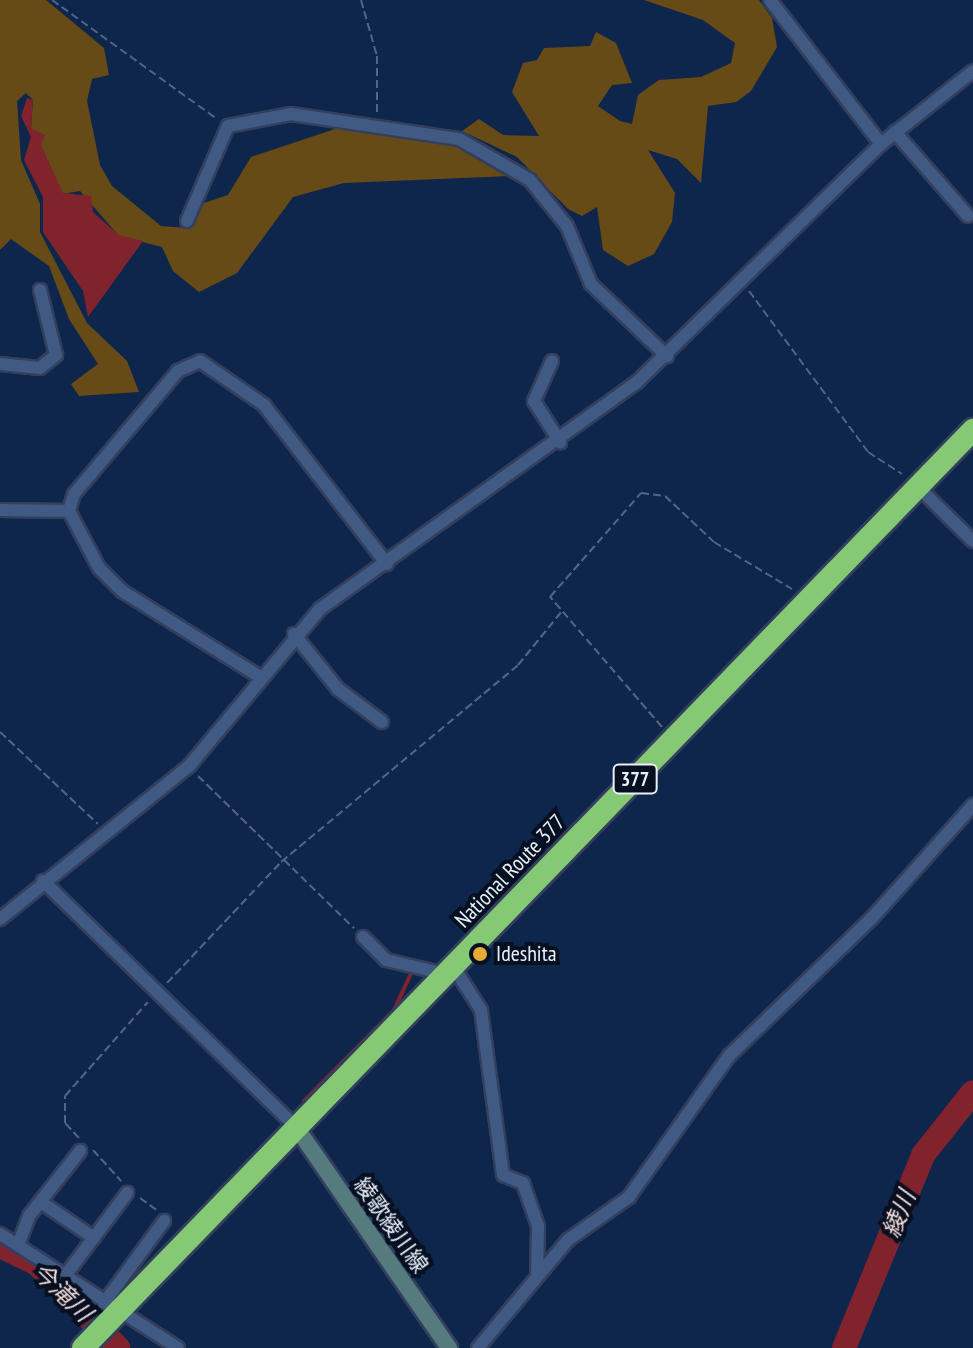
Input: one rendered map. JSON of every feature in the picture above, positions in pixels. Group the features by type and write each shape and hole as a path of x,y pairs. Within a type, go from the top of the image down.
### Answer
{"highway":[{"name":"National Route 377","path":"100,1326 973,430"}],"main road":[{"name":"綾歌綾川線","path":"296,1127 449,1348"}],"street":[{"path":"770,0 881,144"},
{"path":"0,919 43,881 109,834 190,765 294,634 560,442 667,356 881,144 973,71"},
{"path":"187,221 228,126 291,114 459,139 530,180 567,226 591,284 667,356"},
{"path":"895,132 968,216"},
{"path":"0,364 40,368 56,355 40,290"},
{"path":"260,677 122,591 99,568 69,511 74,494 178,371 200,361 264,405 387,564"},
{"path":"552,361 534,401 560,442"},
{"path":"918,487 973,541"},
{"path":"0,510 69,511"},
{"path":"294,634 338,689 382,722"},
{"path":"478,1348 568,1240 629,1197 719,1067 872,918 973,805"},
{"path":"43,881 296,1127"},
{"path":"363,937 386,960 449,970 481,1010 503,1175 523,1183 538,1226 537,1277"},
{"path":"20,1240 41,1202 80,1151"},
{"path":"68,1272 127,1193"},
{"path":"41,1202 94,1238"},
{"path":"100,1326 164,1221"},
{"path":"0,1234 20,1240 68,1272 100,1326 178,1348"}],"path":[{"path":"52,0 228,126"},
{"path":"361,0 377,56 377,127"},
{"path":"741,280 868,452 918,487"},
{"path":"673,740 550,597 648,491 665,496 714,542 808,601"},
{"path":"191,1236 123,1184 65,1123 62,1110 76,1080 281,862 518,665 562,611"},
{"path":"0,732 109,834"},
{"path":"190,765 281,862 363,937"}],"shaded area":[{"path":"0,0 46,0 104,48 109,75 92,79 87,101 100,165 112,186 161,226 187,228 204,203 228,195 251,157 338,128 465,148 510,176 344,183 293,197 237,273 199,292 173,271 162,247 119,236 80,191 63,194 31,128 33,100 26,93 17,101 21,160 40,204 40,232 87,323 127,361 139,392 79,396 71,384 98,364 69,319 49,266 11,239 0,250"},
{"path":"644,0 759,0 772,18 777,47 751,91 736,102 708,106 701,183 677,159 648,150 675,193 672,222 654,254 628,266 603,250 597,207 582,216 568,209 517,157 462,131 479,119 503,135 539,136 512,92 523,63 537,60 544,48 590,46 596,32 616,43 632,83 612,85 598,106 620,121 632,124 638,95 659,80 701,77 731,63 735,43 703,20"},
{"path":"27,98 33,100 31,128 45,135 41,145 63,193 91,196 93,212 119,235 143,241 88,317 83,291 43,232 43,197 24,160 31,137 21,116"}],"waterway":[{"path":"304,1101 394,1010 411,974"},
{"name":"綾川","path":"844,1348 923,1155 973,1092"},
{"name":"今滝川","path":"0,1246 37,1264 118,1348"}],"place":[{"name":"Ideshita","path":"480,954"}]}
